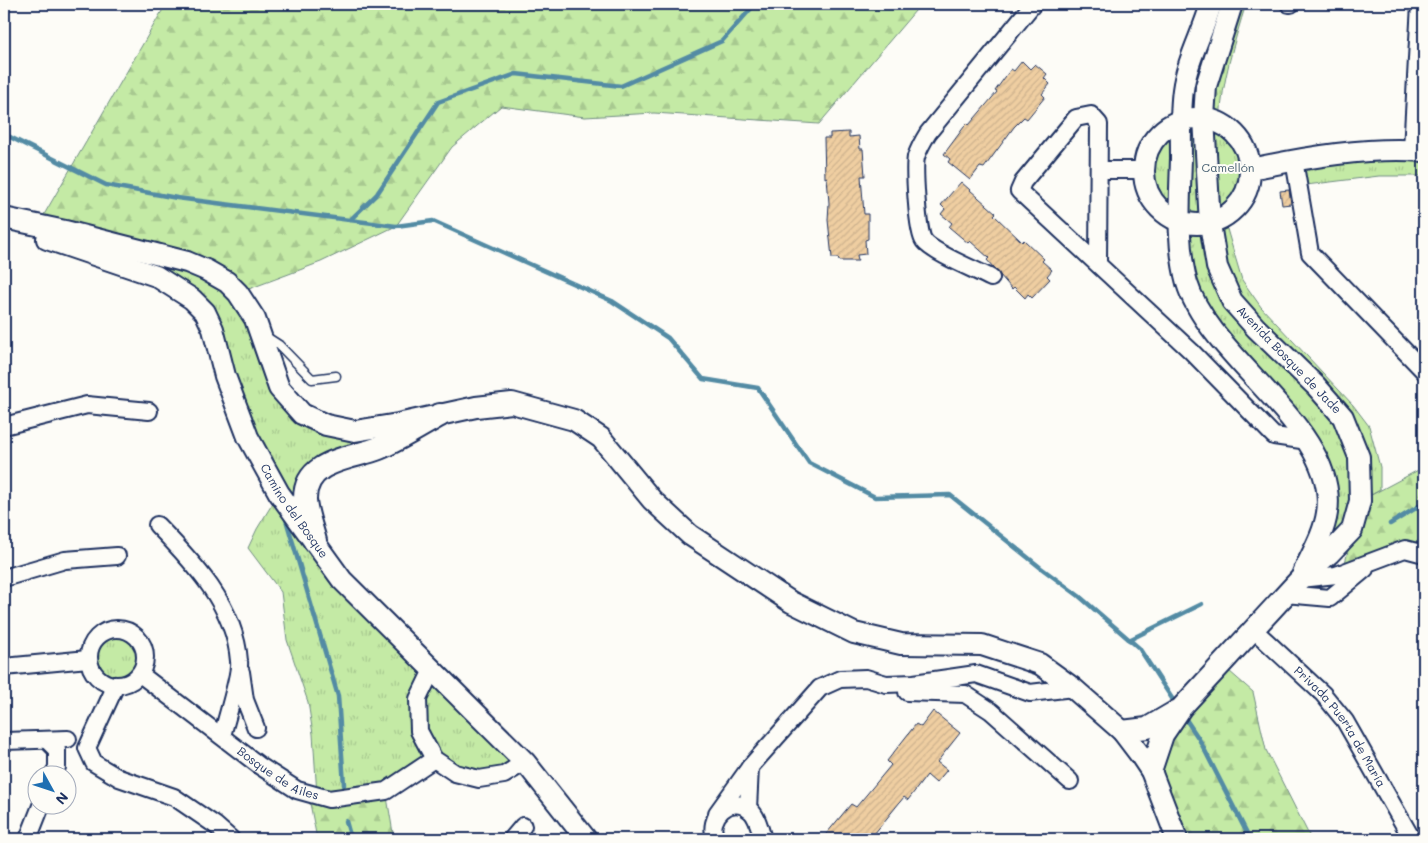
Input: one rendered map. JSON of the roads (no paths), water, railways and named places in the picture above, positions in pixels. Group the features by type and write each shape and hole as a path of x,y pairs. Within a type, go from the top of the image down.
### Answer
{"main road":[{"path":"315,541 305,500 309,483 317,471 332,462 379,448 440,415"}],"street":[{"path":"991,278 932,248 923,240 919,229 916,159 919,147 928,133 1033,4"},
{"name":"Avenida Bosque de Jade","path":"1211,4 1193,52 1183,90 1180,223 1182,262 1188,284 1200,312 1308,441 1326,476 1327,513 1316,545 1300,579"},
{"name":"Avenida Bosque de Jade","path":"1151,771 1163,735 1182,707 1285,594 1352,530 1360,501 1359,457 1343,416 1232,301 1217,267 1210,224 1204,118 1206,86 1232,4"},
{"path":"1251,169 1294,160 1350,152 1418,150 1420,4"},
{"path":"1098,264 1099,124 1091,115 1076,118 1023,182 1018,191 1191,351 1274,436 1308,441"},
{"path":"1204,118 1227,126 1244,145 1251,169 1246,193 1232,213 1210,224 1180,223 1157,208 1144,184 1143,170 1145,157 1158,134 1182,119 1204,118"},
{"path":"1294,160 1310,253 1424,371"},
{"path":"1099,170 1143,170"},
{"path":"4,218 65,231 187,262 227,282 238,293 255,319 279,388 302,414 326,425 355,431 440,415 476,406 512,403 574,420 601,438 652,500 690,535 790,602 854,632 901,644 982,645 1040,664 1073,688 1122,731 1151,771 1177,839"},
{"name":"Camino del Bosque","path":"4,228 62,243 156,276 192,299 205,312 213,329 225,376 248,437 279,493 342,580 526,762 586,839"},
{"path":"4,426 87,404 150,411"},
{"path":"157,525 198,567 228,617 240,662 245,700 256,728"},
{"path":"1300,579 1336,575 1405,549 1424,554"},
{"path":"4,578 65,560 117,556"},
{"path":"1285,594 1330,598 1374,561"},
{"name":"Privada Puerta de María","path":"1253,629 1323,694 1345,721 1412,839"},
{"path":"107,630 124,630 139,640 145,656 140,674 129,682 116,685 102,682 92,672 88,659 93,642 107,630"},
{"path":"4,667 88,659"},
{"path":"222,736 240,662"},
{"path":"432,670 418,699 418,707 419,731 434,758 455,773 479,779 504,775 526,762"},
{"name":"Bosque de Ailes","path":"140,674 260,766 297,790 329,799 386,791 434,758"},
{"path":"886,684 914,683 976,674 1030,693 1073,688"},
{"path":"715,839 712,829 717,813 750,767 820,688 840,679 866,678 907,692 965,694 991,711 1070,781"},
{"path":"116,685 87,748 94,763 120,778 174,797 215,824 230,839"},
{"name":"Avenida Bosque de Jade","path":"1122,731 1147,728 1182,707"},
{"path":"4,741 68,739"},
{"path":"48,741 57,750 57,766"},
{"path":"750,767 748,809 758,834"},
{"path":"717,813 726,806 738,805 748,809"},
{"path":"28,839 37,816"},
{"path":"512,839 523,826"}],"lane":[{"path":"261,333 279,345 312,379 336,376"}],"waterway":[{"path":"350,220 377,194 438,102 516,74 621,86 722,41 755,4"},
{"path":"4,134 106,185 177,198 396,226 433,221 612,301 668,338 703,379 758,388 809,463 875,497 950,495 1079,596 1139,648 1175,703"},
{"path":"1390,524 1424,503"},
{"path":"285,516 338,696 344,785"},
{"path":"1129,640 1202,604"},
{"path":"1185,718 1199,739 1250,839"},
{"path":"346,821 351,839"}],"park label":[{"name":"Camellón","path":"1228,168"}]}
